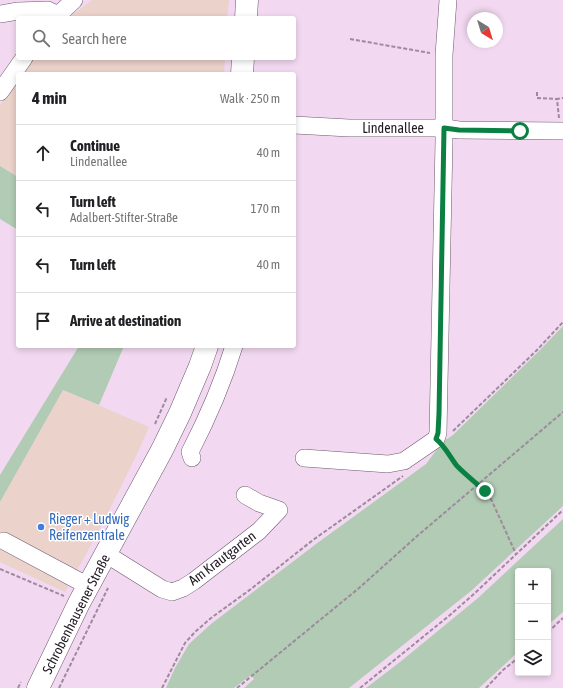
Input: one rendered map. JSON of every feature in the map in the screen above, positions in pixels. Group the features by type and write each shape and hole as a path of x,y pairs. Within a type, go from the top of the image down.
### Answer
{"main road":[{"path":"246,16 247,0"},
{"path":"242,72 243,60"},
{"name":"Schrobenhausener Straße","path":"38,688 79,603 180,413 206,348"}],"street":[{"path":"0,14 18,11 48,10 57,16 74,0"},
{"path":"304,458 388,464 404,461 436,439 438,433 444,55 448,0"},
{"path":"0,92 23,60"},
{"name":"Lindenallee","path":"296,125 349,128 444,128 459,130 561,131"},
{"path":"192,458 190,452 204,425 233,348"},
{"path":"180,413 204,425"},
{"name":"Am Krautgarten","path":"106,554 162,589 172,592 183,588 259,531 279,510 260,503 245,495"},
{"path":"4,541 89,586"}],"path":[{"path":"350,39 444,55"},
{"path":"537,92 537,98 563,98"},
{"path":"557,99 561,131"},
{"path":"516,554 491,499 485,491 456,465 441,443 436,439 451,432 563,322"},
{"path":"237,688 359,588 563,412"},
{"path":"162,688 185,643 195,632 313,540 406,474"},
{"path":"360,688 475,593 563,510"},
{"path":"0,569 58,593"},
{"path":"551,629 563,618"},
{"path":"487,688 503,670 515,660"}],"shaded area":[{"path":"92,0 229,0 227,16 71,16"},
{"path":"31,60 225,60 224,72 22,72"},
{"path":"16,82 16,176 0,166 0,105"},
{"path":"63,390 149,427 102,525 65,592 0,562 0,502"}],"green space":[{"path":"0,166 16,176 16,229 0,219"},
{"path":"563,326 563,506 471,591 349,688 244,688 254,679 251,675 234,688 166,688 175,668 189,644 211,624 316,544 426,464 438,448 441,441 453,435"},
{"path":"78,348 123,348 99,405 63,390 0,502 0,475"},
{"path":"563,519 563,612 551,622 551,568 515,568 515,655 479,688 366,688 400,662 478,598"}],"place":[{"name":"Rieger + Ludwig Reifenzentrale","path":"41,527"}],"route":[{"path":"485,491 456,465 441,443 436,439 438,433 439,414 444,128 459,130 520,131"}]}
